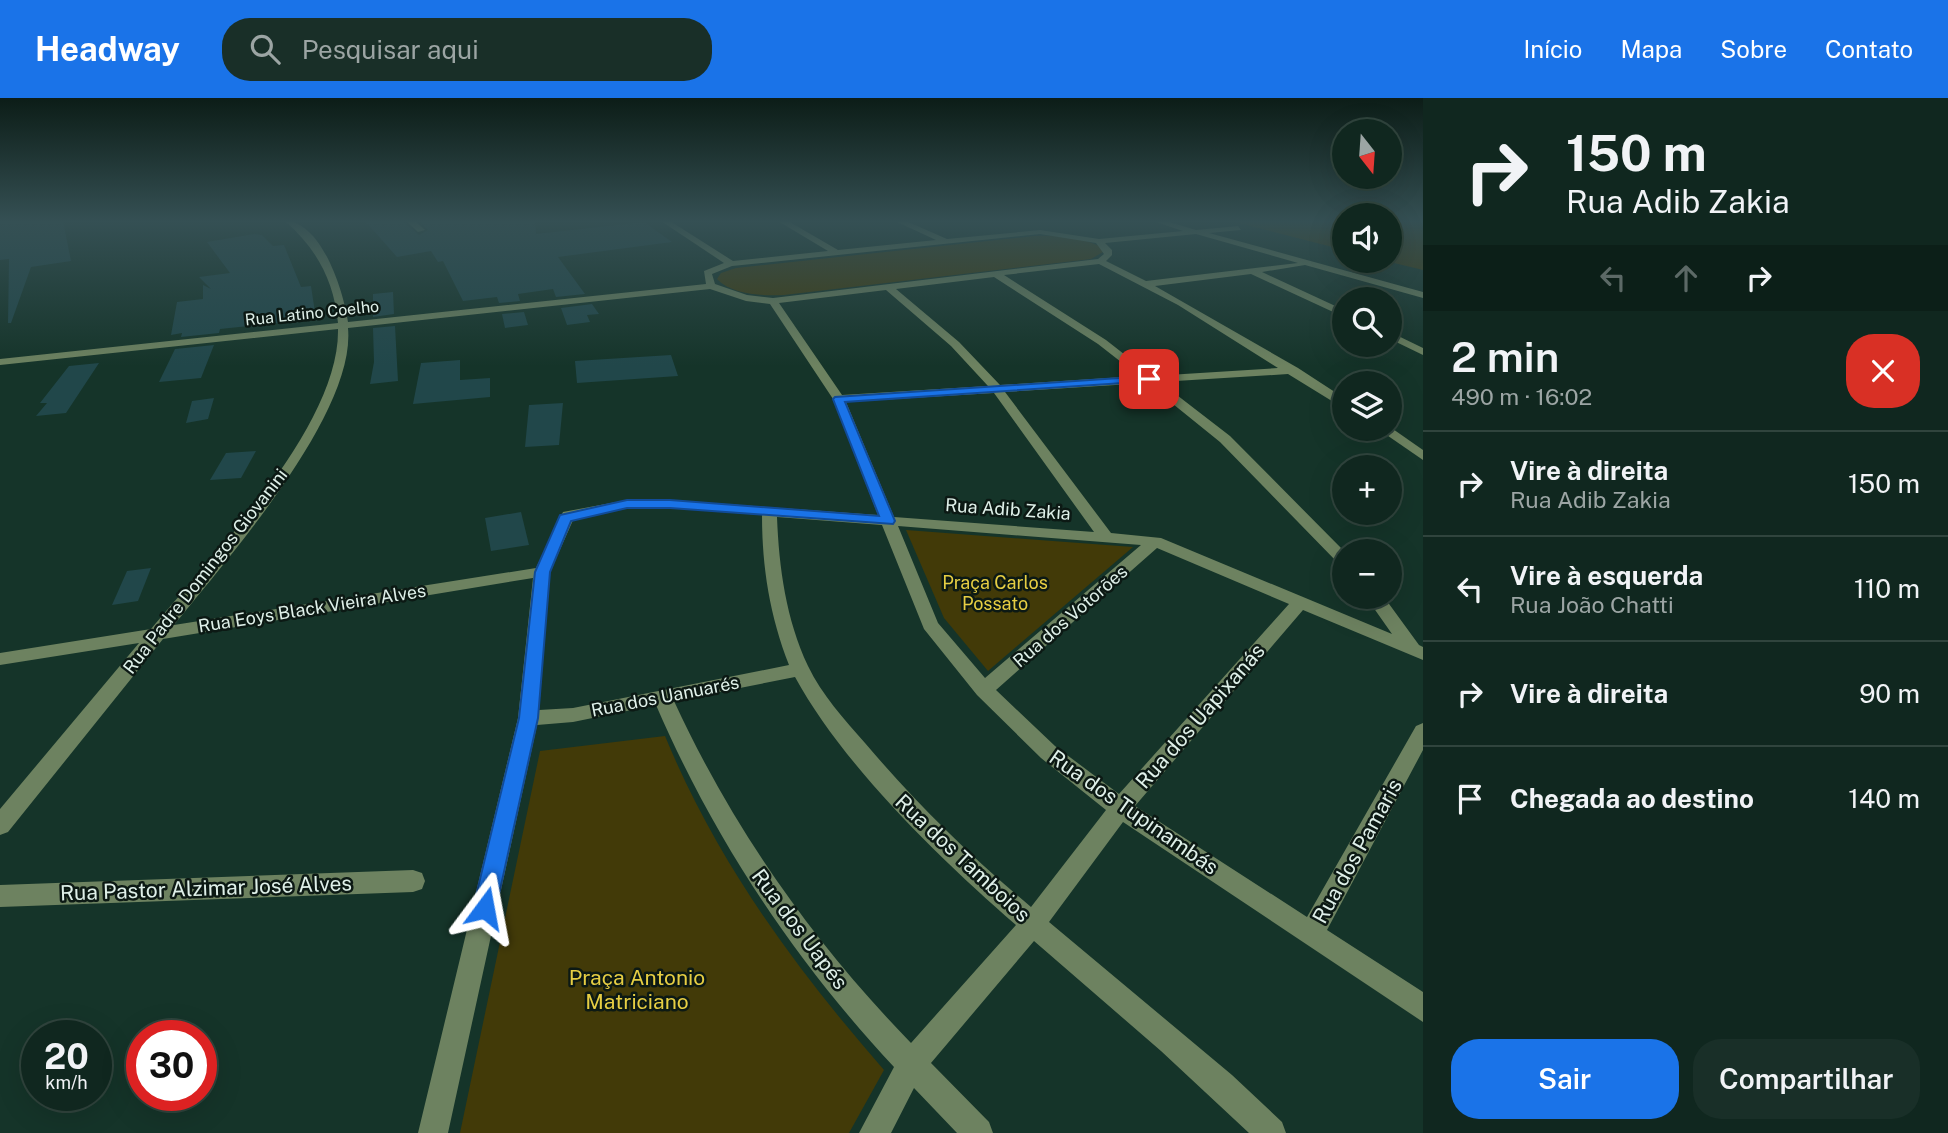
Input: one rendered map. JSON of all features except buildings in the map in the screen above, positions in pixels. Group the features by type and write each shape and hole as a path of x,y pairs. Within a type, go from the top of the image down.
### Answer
{"street":[{"name":"Rua Padre Domingos Giovanini","path":"0,825 70,737 161,632 183,600 275,487 304,439 331,393 342,354 342,310 330,269"},
{"path":"711,286 707,273 717,269"},
{"name":"Rua Latino Coelho","path":"0,362 711,286 746,298 773,301 1034,269"},
{"path":"1117,269 1294,370 1332,395"},
{"path":"1146,284 1266,269"},
{"path":"1330,269 1423,295"},
{"path":"1252,271 1332,308"},
{"path":"996,274 1102,342 1225,439 1332,548"},
{"path":"888,287 955,344 997,389 1106,537"},
{"name":"Rua dos Tupinambás","path":"773,301 839,399 930,625 984,691 1048,752 1120,808 1423,1008"},
{"path":"1402,341 1423,352"},
{"path":"839,399 1294,370"},
{"path":"1401,441 1423,456"},
{"name":"Rua Adib Zakia","path":"542,572 568,515 627,504 670,504 1155,541 1418,651"},
{"name":"Rua dos Tamboios","path":"769,511 774,595 800,669 840,729 911,814 1034,924 1235,1096 1271,1133"},
{"name":"Rua dos Votorões","path":"984,691 1155,541"},
{"path":"433,1133 528,718 542,572"},
{"name":"Rua Eoys Black Vieira Alves","path":"0,659 542,572"},
{"name":"Rua dos Uapixanás","path":"874,1133 912,1063 1034,924 1120,808 1301,601"},
{"path":"1385,609 1418,651"},
{"name":"Rua dos Uanuarés","path":"528,718 573,715 800,669"},
{"name":"Rua dos Uapés","path":"663,698 688,757 761,880 844,989 978,1133"},
{"name":"Rua dos Pamaris","path":"1311,934 1423,731"},
{"name":"Rua Pastor Alzimar José Alves","path":"0,896 413,881"}],"green space":[{"path":"732,269 1003,269 784,295 758,295 739,291 717,279 721,273"},
{"name":"Praça Carlos Possato","path":"906,530 1133,547 988,671 944,618"},
{"name":"Praça Antonio Matriciano","path":"665,736 709,827 761,912 789,953 884,1070 849,1133 460,1133 540,751"}],"route":[{"path":"485,908 528,718 542,572 568,515 627,504 670,504 888,521 839,399 1149,379"}]}
